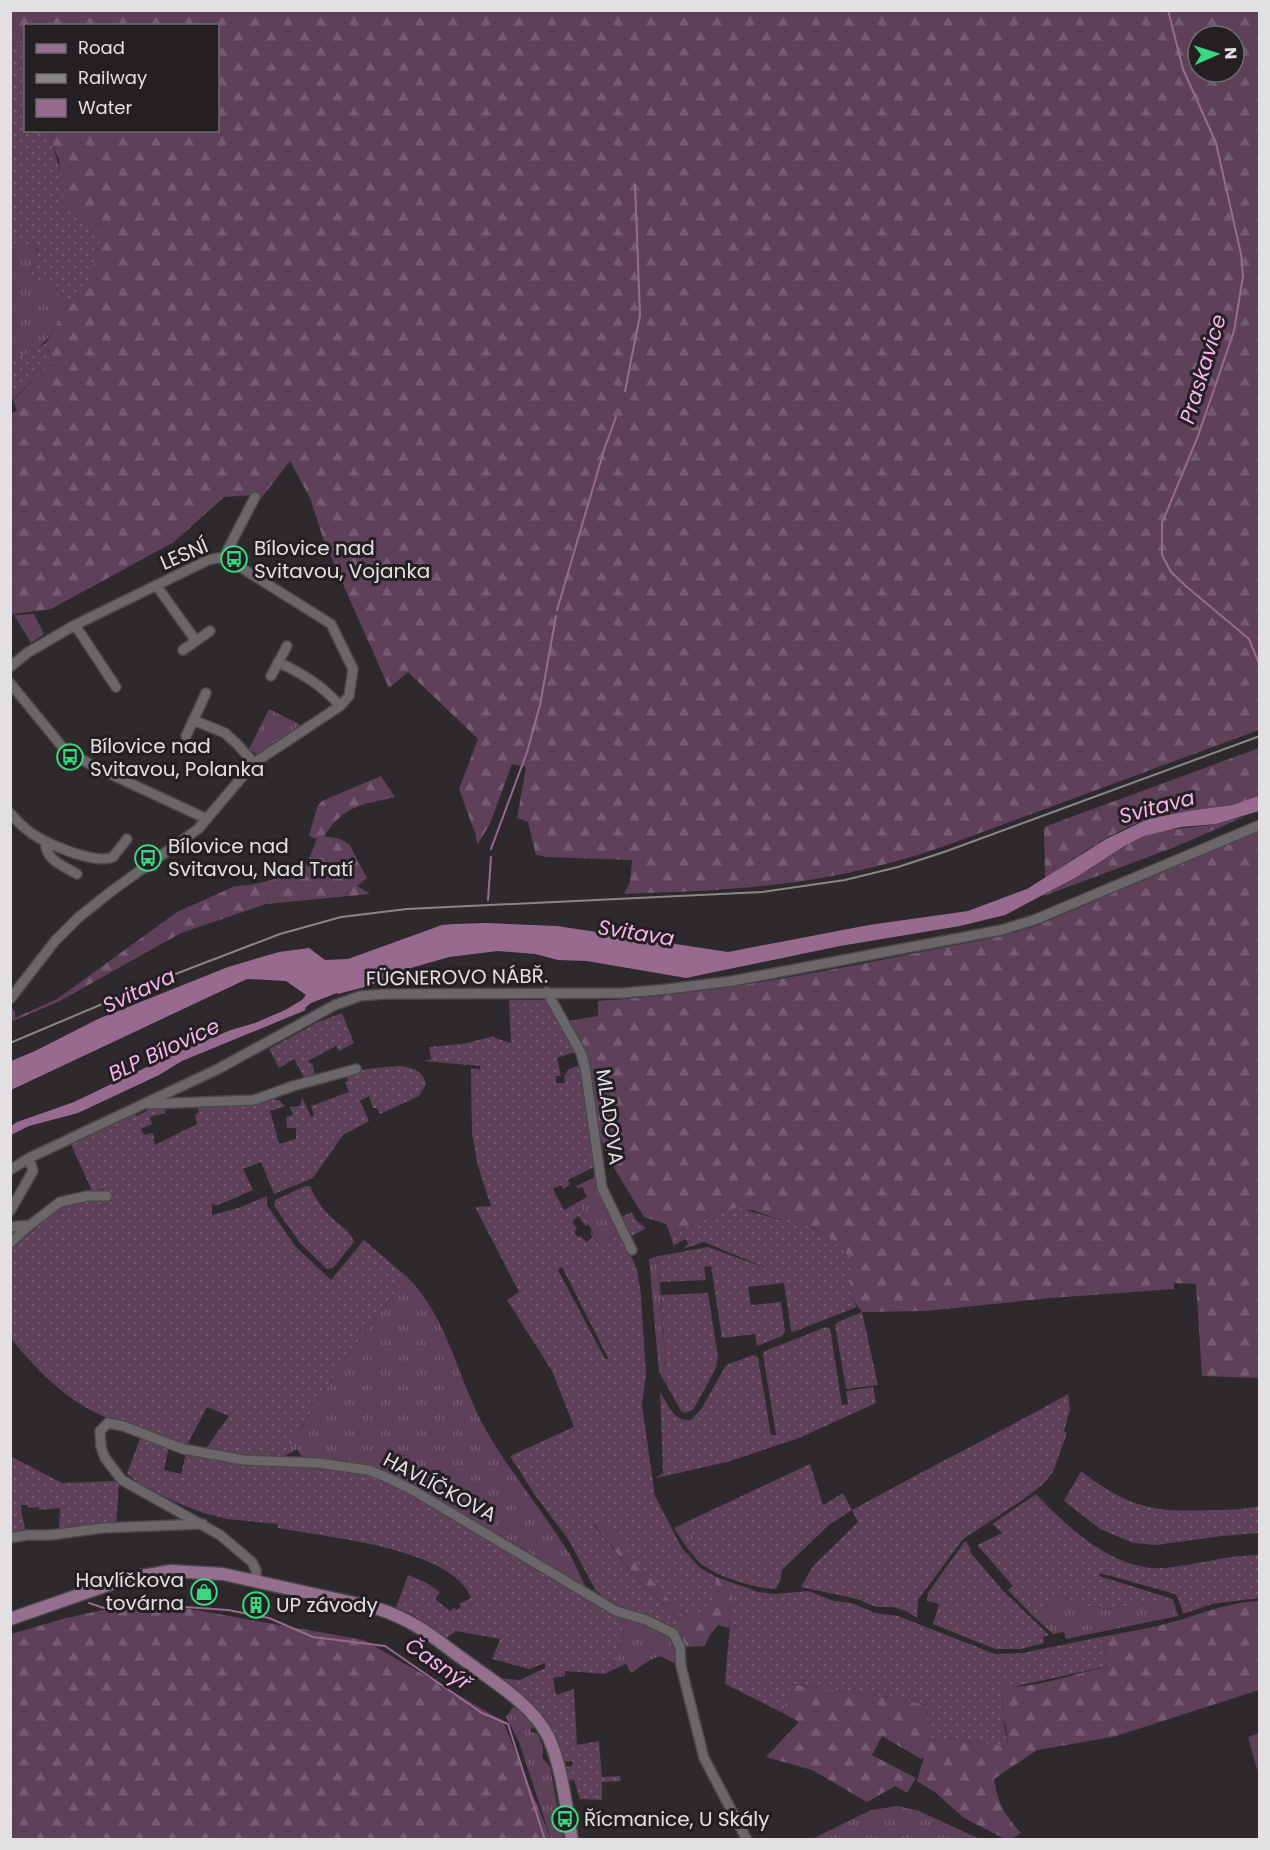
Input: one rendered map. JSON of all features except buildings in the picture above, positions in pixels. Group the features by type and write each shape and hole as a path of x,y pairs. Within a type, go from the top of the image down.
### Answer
{"main road":[{"path":"10,1619 125,1579 171,1571 224,1574 376,1608 399,1616 421,1628 526,1708 547,1736 556,1760 572,1839"}],"street":[{"path":"224,557 255,497"},
{"name":"LESNÍ","path":"10,667 27,653 75,625 208,560 224,557 331,624 352,669 349,696 340,706"},
{"name":"LESNÍ","path":"156,585 196,641"},
{"path":"75,625 116,687"},
{"path":"183,650 210,631"},
{"path":"271,676 287,646"},
{"path":"10,999 55,941 79,917 198,829 254,763 340,706 327,691 307,676 278,662"},
{"path":"10,683 64,749 93,766 207,819"},
{"path":"186,736 206,693"},
{"path":"193,720 225,733 254,763"},
{"path":"10,813 18,822 45,841 92,858 104,860 116,855 127,839"},
{"name":"FÜGNEROVO NÁBŘ.","path":"10,1170 29,1158 218,1069 327,1009 360,996 547,992 623,993 686,987 732,981 1001,930 1034,920 1260,825"},
{"path":"45,841 45,850 50,859 77,874"},
{"name":"MLADOVA","path":"547,992 582,1053 602,1188 632,1250"},
{"name":"FÜGNEROVO NÁBŘ.","path":"146,1104 254,1100 293,1086 356,1069"},
{"path":"10,1211 33,1171 29,1158"},
{"path":"10,1243 60,1202 87,1196 107,1196"},
{"path":"10,1227 30,1225"},
{"name":"HAVLÍČKOVA","path":"256,1582 255,1567 249,1557 220,1534 122,1480 105,1458 101,1447 100,1431 108,1423 123,1426 183,1449 244,1460 308,1462 368,1470 416,1492 616,1611 646,1620 674,1633 680,1647 681,1666 704,1758 747,1839"},
{"path":"10,1538 102,1528 203,1524"}],"green space":[{"path":"11,11 1259,11 1259,730 942,847 876,867 762,886 624,894 630,882 632,860 536,855 528,822 517,818 526,767 512,764 490,824 477,845 476,836 459,789 478,739 408,672 389,688 324,541 310,498 290,461 259,501 253,495 224,497 174,542 51,609 13,614 11,617 10,414 17,411 13,400 53,361 46,343 70,301 74,304 62,217 59,160 47,132 219,132 219,24 24,24 24,45 11,44"},
{"path":"10,44 24,45 24,132 47,132 60,172 63,194 62,216 72,207 101,233 91,275 74,304 30,274 38,249 11,243"},
{"path":"10,243 38,249 30,274 70,301 48,338 41,345 11,360"},
{"path":"46,343 53,361 11,401 11,360"},
{"path":"34,614 44,634 31,643 14,615"},
{"path":"269,709 301,725 256,754 249,749"},
{"path":"1259,748 1259,796 1219,807 1151,819 1123,829 1045,878 1044,827"},
{"path":"381,776 395,797 354,808 339,818 324,836 340,839 349,844 367,878 357,886 370,894 266,904 181,933 58,1002 11,1022 11,1008 15,1011 15,1018 57,999 177,912 235,886 276,879 307,864 317,839 309,836 317,807 322,801"},
{"path":"1246,816 1175,847 1041,897 1144,836 1161,831 1216,824"},
{"path":"1259,831 1259,1378 1202,1376 1196,1284 1174,1283 1174,1289 1051,1298 925,1311 862,1312 850,1296 849,1257 819,1231 803,1224 782,1218 781,1220 752,1210 727,1209 670,1234 666,1224 644,1217 609,1160 597,1127 585,1051 567,1021 598,1016 598,1001 750,984 1002,936 1036,926"},
{"path":"509,1000 545,1000 550,1003 578,1051 557,1058 561,1076 556,1076 556,1083 565,1083 564,1076 569,1069 581,1065 596,1166 568,1180 570,1185 563,1189 561,1185 553,1189 564,1210 578,1202 591,1228 588,1224 586,1226 578,1216 572,1221 577,1229 574,1232 578,1237 580,1236 587,1242 592,1238 590,1229 599,1245 620,1232 637,1269 646,1374 642,1405 655,1496 682,1548 699,1567 716,1577 716,1592 710,1610 685,1619 601,1521 593,1524 635,1576 685,1626 679,1626 614,1602 596,1591 568,1539 535,1495 510,1456 574,1427 552,1371 507,1300 519,1292 475,1207 491,1206 478,1166 472,1134 471,1068 480,1071 480,1066 424,1061 431,1059 429,1047 463,1044 494,1036 511,1043","holes":["562,1267 608,1359 605,1359 558,1270"]},
{"path":"342,1013 354,1043 339,1051 336,1046 308,1061 313,1065 315,1076 305,1079 294,1059 279,1068 269,1049 318,1022"},
{"path":"401,1066 414,1069 423,1076 426,1084 419,1096 380,1114 377,1108 373,1108 369,1096 360,1101 369,1121 343,1135 313,1178 274,1194 261,1162 243,1169 253,1190 216,1206 212,1203 212,1215 238,1208 267,1196 267,1205 296,1247 331,1280 364,1240 407,1277 347,1356 281,1460 205,1450 229,1416 207,1407 187,1445 182,1446 145,1429 107,1418 78,1403 54,1385 11,1339 10,1250 42,1223 40,1219 61,1205 104,1192 103,1189 92,1191 70,1142 135,1113 137,1116 148,1110 164,1108 165,1113 150,1117 152,1124 141,1129 144,1135 153,1133 155,1145 197,1124 195,1115 199,1112 197,1106 248,1105 271,1099 279,1100 285,1106 270,1111 279,1144 296,1139 296,1128 287,1128 286,1117 293,1115 290,1107 300,1106 302,1097 311,1117 314,1115 311,1106 349,1092 345,1082 348,1081 346,1075 366,1069"},
{"path":"597,1173 620,1232 599,1245 578,1202 587,1197 582,1187 578,1189 576,1186 593,1178"},
{"path":"305,1186 310,1186 322,1207 353,1238 354,1242 333,1268 327,1269 300,1243 274,1206 275,1200"},
{"path":"739,1208 812,1227 834,1242 850,1257 850,1296 857,1307 793,1332 784,1283 748,1287 751,1305 781,1302 785,1332 782,1336 757,1346 755,1334 722,1338 711,1266 704,1267 706,1280 660,1282 658,1256 708,1247 769,1269 704,1242 683,1249 688,1244 686,1239 674,1245 675,1251 670,1234 727,1209"},
{"path":"632,1212 636,1220 646,1228 632,1236 621,1217"},
{"path":"658,1256 667,1386 659,1372 649,1259"},
{"path":"407,1277 433,1310 486,1430 568,1552 586,1587 303,1459 297,1449 283,1457 347,1356"},
{"path":"708,1293 718,1357 715,1370 693,1410 685,1413 681,1411 667,1386 661,1295"},
{"path":"862,1312 878,1385 846,1389 835,1325"},
{"path":"826,1327 830,1328 842,1405 848,1404 846,1391 873,1387 876,1403 799,1438 727,1462 656,1478 663,1473 660,1392 676,1415 685,1420 691,1420 702,1408 726,1365 753,1355 758,1357 771,1435 776,1435 763,1354 765,1351"},
{"path":"1068,1394 1070,1409 1064,1431 1067,1433 1053,1472 1043,1484 1024,1499 963,1539 918,1600 917,1618 893,1607 876,1607 857,1599 801,1587 813,1566 858,1522 852,1510"},
{"path":"141,1436 169,1446 164,1470 181,1474 186,1453 367,1471 387,1479 626,1619 620,1648 608,1672 605,1674 565,1671 565,1676 553,1678 556,1695 574,1689 577,1745 599,1741 602,1777 620,1776 621,1781 602,1782 602,1800 580,1799 574,1780 567,1781 564,1767 572,1766 573,1761 563,1762 559,1746 548,1722 532,1704 498,1678 520,1680 545,1668 545,1663 529,1669 492,1659 500,1639 456,1631 445,1639 415,1616 396,1608 408,1575 440,1592 435,1599 450,1611 454,1608 457,1610 461,1606 459,1604 471,1598 459,1581 440,1567 414,1556 385,1548 278,1528 278,1524 227,1519 180,1504 143,1486 127,1474"},
{"path":"10,1456 62,1483 119,1481 116,1525 59,1531 60,1508 39,1510 39,1507 28,1508 27,1505 21,1505 26,1532 11,1535"},
{"path":"810,1464 823,1505 843,1493 852,1510 829,1525 782,1570 776,1589 747,1584 716,1573 700,1563 685,1545 694,1538 686,1522"},
{"path":"1081,1471 1126,1500 1155,1508 1189,1511 1259,1506 1259,1533 1156,1545 1133,1543 1100,1529 1064,1501"},
{"path":"1036,1494 1062,1520 1093,1545 1110,1555 1145,1567 1164,1568 1259,1555 1259,1598 1212,1604 1183,1614 1175,1594 1100,1573 1099,1576 1173,1599 1108,1609 1081,1605 1060,1595 1034,1617 1008,1590 1013,1586 977,1545 1002,1533 992,1524"},
{"path":"601,1521 716,1592 716,1577 733,1583 732,1617 729,1628 718,1625 709,1636 705,1646 682,1647 682,1642 613,1605 597,1591 614,1602 684,1625 635,1576 593,1523"},
{"path":"686,1522 694,1538 685,1545 674,1528"},
{"path":"965,1541 971,1549 970,1552 1004,1592 1049,1635 1043,1637 1044,1643 1021,1649 995,1649 933,1624 939,1604 927,1601 928,1593"},
{"path":"733,1583 759,1592 775,1594 808,1591 834,1601 852,1603 875,1613 898,1616 995,1654 1022,1653 1101,1637 1108,1666 1012,1687 1002,1687 1003,1719 1008,1745 929,1738 927,1705 895,1698 791,1684 783,1713 725,1684"},
{"path":"1060,1595 1081,1605 1108,1609 1173,1599 1178,1616 1066,1639 1064,1632 1053,1634 1034,1617"},
{"path":"145,1601 364,1640 503,1721 551,1839 11,1839 11,1634 66,1618"},
{"path":"1259,1601 1259,1690 1113,1737 1037,1750 994,1779 1003,1808 1021,1833 1012,1839 1005,1839 964,1818 936,1793 917,1781 924,1757 921,1759 882,1736 872,1755 916,1778 907,1793 895,1786 867,1802 812,1770 766,1757 799,1722 783,1713 790,1684 895,1698 927,1705 930,1738 1008,1745 1003,1720 1002,1687 1042,1683 1108,1666 1101,1637 1163,1624 1230,1605"},
{"path":"626,1619 653,1626 671,1635 676,1640 678,1665 660,1656 631,1673 626,1664 608,1672 620,1648"},
{"path":"514,1706 531,1721 533,1727 531,1732 537,1733 541,1742 542,1757 550,1767 558,1810 555,1812 558,1830 562,1830 564,1839 551,1839 519,1742 506,1717"},
{"path":"1260,1733 1259,1776 1248,1737"},
{"path":"898,1806 919,1811 980,1839 812,1839 871,1810"}],"water":[{"path":"1259,796 1259,811 1216,824 1181,827 1144,836 1075,878 1005,915 960,926 840,946 686,978 587,961 558,960 535,954 498,951 449,957 411,968 368,986 337,993 311,1003 305,1008 306,1010 182,1061 159,1075 78,1113 29,1126 11,1135 11,1126 17,1122 74,1102 178,1052 285,1010 306,995 286,981 247,979 11,1090 11,1061 98,1019 228,967 279,952 309,948 325,960 348,959 442,925 486,923 557,926 728,952 869,925 968,911 1027,889 1106,839 1148,819 1232,805"}],"waterway":[{"name":"Praskavice","path":"1168,10 1183,69 1216,143 1241,254 1243,276 1234,331 1198,436 1162,523 1162,555 1171,572 1249,639 1260,666"},
{"path":"625,391 640,315 635,185"},
{"path":"557,610 616,417"},
{"path":"491,849 527,752 540,705 556,616"},
{"path":"488,900 491,857"},
{"name":"Časnýř","path":"89,1603 107,1609 127,1603 228,1610 269,1618 313,1637 385,1646 482,1713 508,1724 545,1840"}],"railway":[{"path":"10,1043 152,983 280,934 341,917 407,909 762,892 845,880 898,867 944,852 1260,736"}],"place":[{"name":"Bílovice nad Svitavou, Vojanka","path":"234,559"},
{"name":"Bílovice nad Svitavou, Polanka","path":"70,757"},
{"name":"Bílovice nad Svitavou, Nad Tratí","path":"148,858"},
{"name":"Havlíčkova továrna","path":"204,1592"},
{"name":"UP závody","path":"256,1605"},
{"name":"Řícmanice, U Skály","path":"565,1819"}],"water label":[{"name":"Svitava","path":"1157,807"},
{"name":"Svitava","path":"636,933"},
{"name":"Svitava","path":"139,991"},
{"name":"BLP Bílovice","path":"164,1050"}]}
